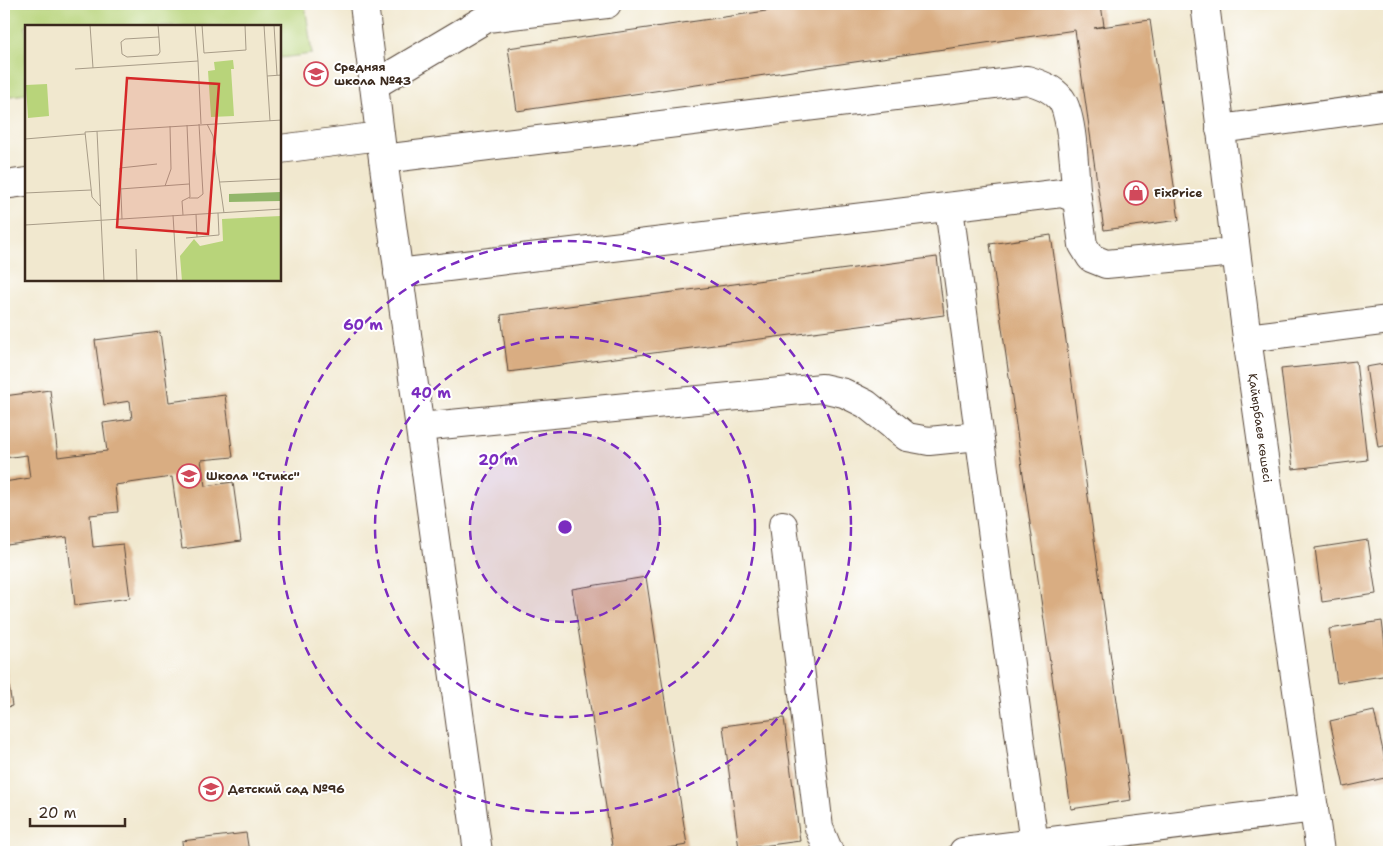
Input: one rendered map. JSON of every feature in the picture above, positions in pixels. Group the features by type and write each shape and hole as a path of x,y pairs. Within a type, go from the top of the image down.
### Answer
{"street":[{"path":"364,4 381,148 478,852"},
{"path":"374,85 487,18 607,4"},
{"name":"Қайырбаев көшесі","path":"1205,4 1235,252 1320,852"},
{"path":"281,149 381,148 1027,80 1047,87 1061,100 1069,116 1077,199 1084,245 1091,258 1106,264 1235,252"},
{"path":"1220,129 1389,106"},
{"path":"4,185 25,182"},
{"path":"398,273 1062,193 1077,199"},
{"path":"949,208 1034,844"},
{"path":"1247,338 1389,320"},
{"path":"420,426 822,388 844,393 866,404 907,437 929,441 980,436"},
{"path":"783,524 819,828 829,852"},
{"path":"962,852 1314,808"}],"green space":[{"path":"4,4 305,4 312,54 281,58 281,25 25,25 25,94 4,97"}],"building":[{"path":"815,4 1101,4 1104,26 1094,28 1150,20 1179,220 1104,230 1075,30 517,111 508,48"},
{"path":"1051,235 1131,800 1071,809 990,244"},
{"path":"937,257 944,315 508,372 501,315"},
{"path":"160,332 169,402 225,395 233,457 201,460 205,486 233,482 241,541 182,549 172,477 115,485 118,512 90,515 93,547 123,544 130,598 75,605 67,537 7,545 4,523 4,482 30,478 27,455 4,458 4,396 50,390 58,457 107,451 103,423 132,419 130,401 104,405 95,340"},
{"path":"1356,361 1367,460 1293,469 1281,369"},
{"path":"1389,363 1389,445 1378,447 1366,367"},
{"path":"1368,540 1376,594 1322,602 1315,548"},
{"path":"646,577 687,845 642,852 613,852 572,589"},
{"path":"1382,621 1389,675 1337,683 1329,629"},
{"path":"4,653 12,706 4,708"},
{"path":"1374,711 1389,777 1344,787 1330,721"},
{"path":"784,718 800,841 739,849 723,726"},
{"path":"246,833 249,852 183,852 182,841"}],"place":[{"name":"Средняя школа №43","path":"316,74"},
{"name":"FixPrice","path":"1136,193"},
{"name":"Школа \"Стикс\"","path":"189,476"},
{"name":"Детский сад №96","path":"211,789"}]}
